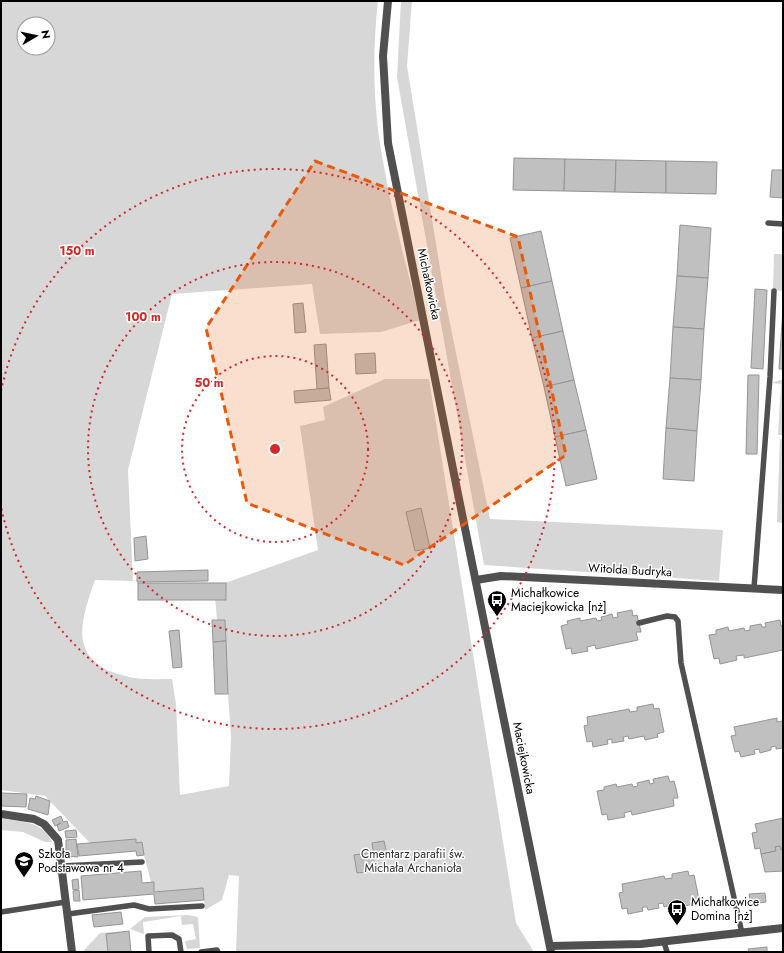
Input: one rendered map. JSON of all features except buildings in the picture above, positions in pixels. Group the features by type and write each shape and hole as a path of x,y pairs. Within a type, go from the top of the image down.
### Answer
{"street":[{"name":"Michałkowicka","path":"388,1 383,56 388,143 474,569"},
{"name":"Maciejkowicka","path":"474,569 551,949"},
{"name":"Witolda Budryka","path":"476,580 501,576 783,590"},
{"path":"1,814 24,816 44,824 58,840 72,952"},
{"path":"551,949 664,942 783,928"}],"lane":[{"path":"768,223 783,224"},
{"path":"754,588 770,377 774,291"},
{"path":"639,623 667,616 675,617 678,621 681,663 742,933"},
{"path":"62,866 142,862"},
{"path":"1,912 66,902"},
{"path":"68,914 134,906 149,909 202,906"},
{"path":"149,952 148,936 172,935 180,939 181,952"},
{"path":"664,942 667,952"},
{"path":"201,952 217,950 218,952"}],"highlighted area":[{"path":"315,161 518,237 566,455 404,565 247,503 206,328"}],"green space":[{"name":"Cmentarz parafii św. Michała Archanioła","path":"1,1 378,1 374,61 377,122 395,221 420,320 381,332 320,334 312,284 172,294 128,470 133,581 95,580 89,597 82,628 83,641 87,653 96,663 110,671 134,678 172,679 176,704 180,795 229,786 231,737 228,694 220,651 214,587 318,550 300,426 325,420 323,407 385,379 429,379 516,923 534,952 236,952 239,876 229,875 222,900 205,910 203,888 154,892 154,882 151,882 142,842 136,843 136,839 90,843 45,796 1,790"},
{"path":"401,1 412,1 407,66 445,299 490,519 723,530 719,581 484,565 397,77"},
{"path":"774,254 783,254 783,291 773,290"},
{"path":"783,379 783,435 778,435 781,384 772,383"},
{"path":"780,439 783,439 783,523 777,522"},
{"path":"1,819 31,823 43,830 52,842 45,842 23,832 1,830"},
{"path":"188,915 198,917 200,948 187,949 185,941 196,939 193,924 182,925 181,916 143,922 144,934 130,929 145,917"},
{"path":"127,931 106,934 108,952 84,952 84,950 100,933"}],"place":[{"name":"Michałkowice Maciejkowicka [nż]","path":"497,617"},
{"name":"Szkoła Podstawowa nr 4","path":"24,878"},
{"name":"Michałkowice Domina [nż]","path":"677,926"}]}
